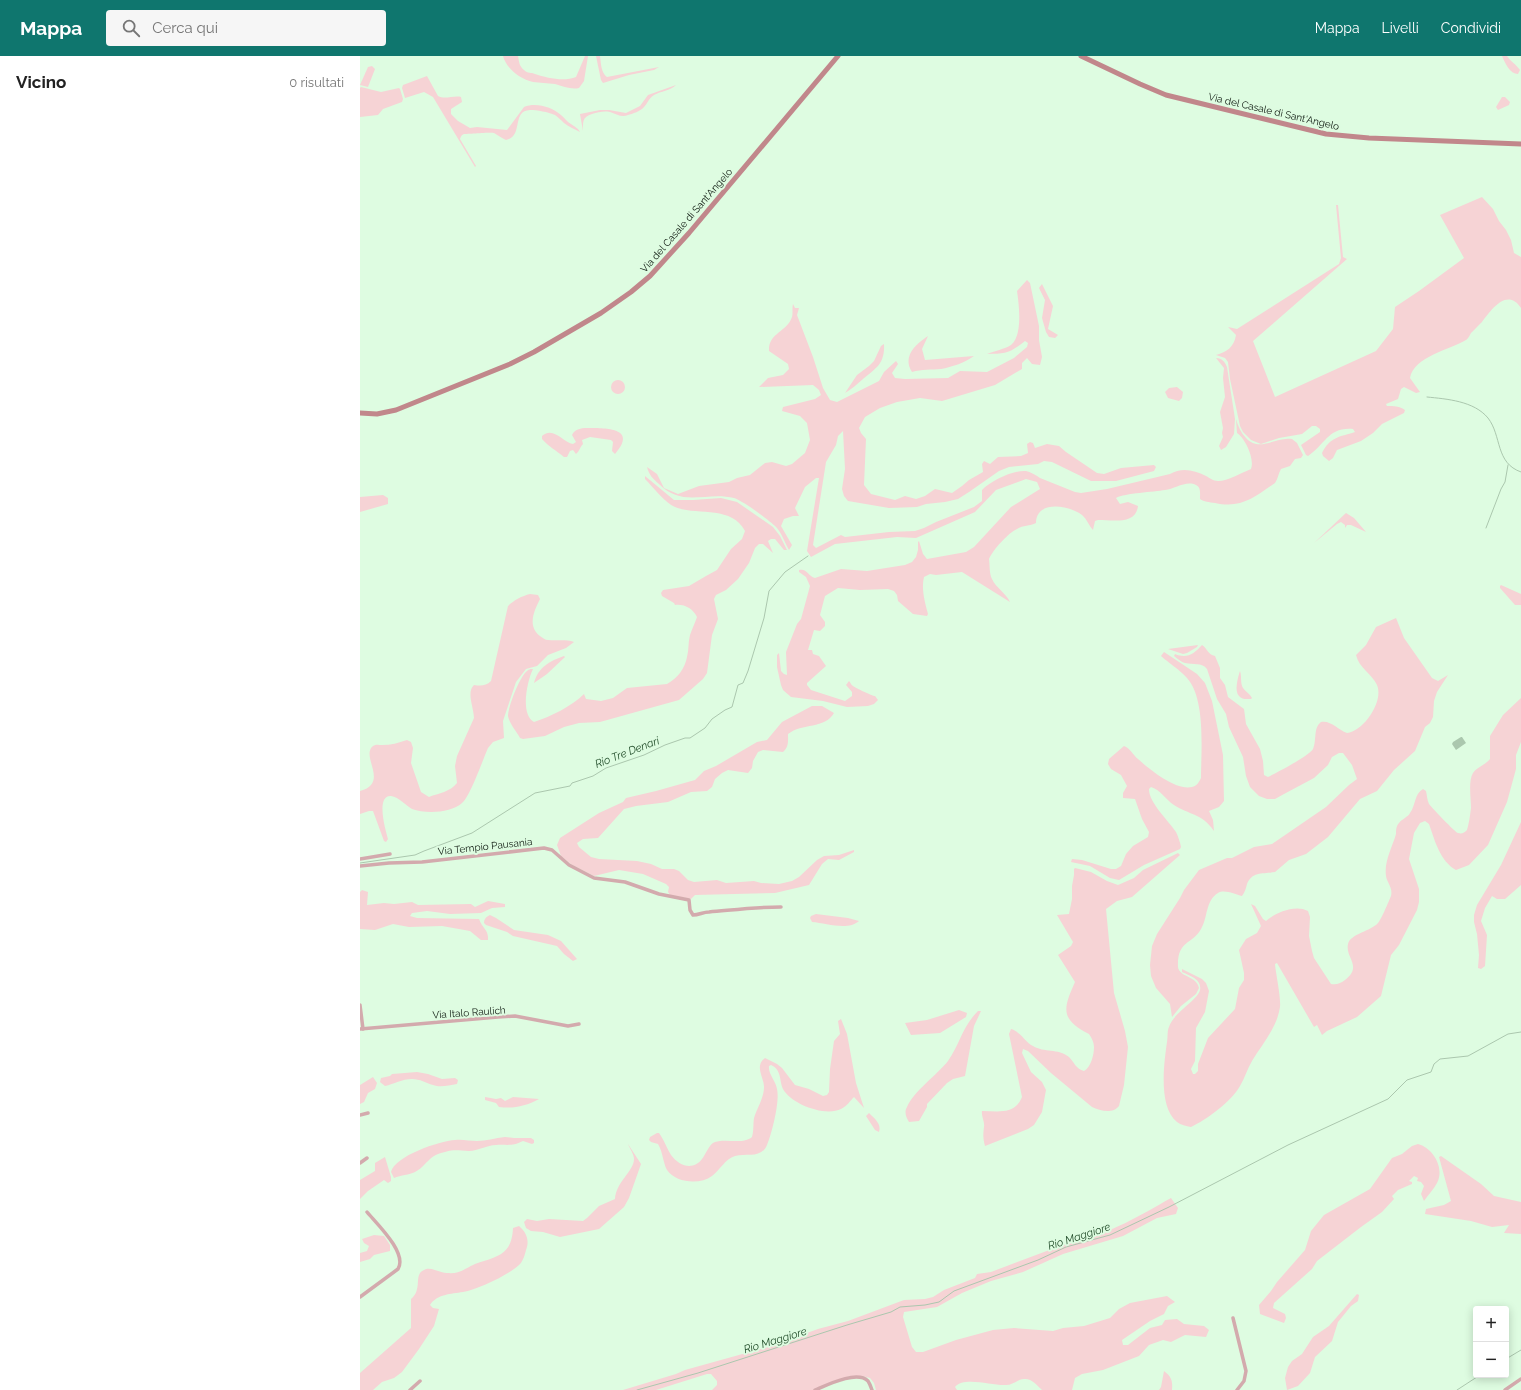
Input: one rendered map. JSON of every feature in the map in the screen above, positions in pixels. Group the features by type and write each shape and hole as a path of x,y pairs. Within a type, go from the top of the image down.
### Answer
{"main road":[{"name":"Via del Casale di Sant'Angelo","path":"360,413 377,414 396,410 510,364 565,336 608,309 631,292 653,273 689,233 838,56"},
{"name":"Via del Casale di Sant'Angelo","path":"1081,56 1169,96 1322,133 1356,137 1521,144"}],"street":[{"name":"Via Tempio Pausania","path":"360,866 422,862 544,848 552,850 569,865 594,878 625,882 664,895 689,900 690,910 694,914 698,915 706,912 756,907 780,907"},
{"path":"360,859 390,854"},
{"path":"360,1005 362,1029"},
{"name":"Via Italo Raulich","path":"362,1029 498,1016 515,1016 568,1026 579,1024"},
{"path":"360,1115 368,1113"},
{"path":"360,1164 367,1158"},
{"path":"360,1297 396,1270 400,1264 399,1256 394,1245 367,1212"},
{"path":"1233,1318 1246,1370 1244,1381 1237,1390"},
{"path":"815,1390 842,1380 855,1378 867,1380 872,1390"},
{"path":"1505,1390 1521,1379"},
{"path":"410,1390 420,1381"}],"shaded area":[{"path":"503,56 518,56 521,67 527,72 550,78 566,79 576,77 585,56 588,56 584,81 579,88 567,88 555,84 528,81 510,69"},
{"path":"596,56 600,56 602,70 607,77 659,67 654,70 629,75 603,83"},
{"path":"1502,56 1507,56 1520,70 1518,74 1515,74 1510,70"},
{"path":"372,66 375,69 368,87 360,85 368,67"},
{"path":"427,76 438,96 444,98 461,97 462,102 451,109 451,114 458,121 470,128 477,127 507,130 524,107 539,105 553,110 561,115 580,132 552,114 536,110 524,111 519,119 515,134 506,140 494,133 462,135 460,139 476,166 475,167 433,97 424,92 405,98 402,88 403,85"},
{"path":"676,85 671,89 654,95 643,108 632,114 624,116 610,112 603,112 589,115 584,120 583,131 580,114 600,110 626,113 640,106 648,95"},
{"path":"361,87 381,92 399,88 403,99 402,102 383,109 378,115 360,117"},
{"path":"1502,97 1505,97 1510,102 1509,105 1498,110 1496,107"},
{"path":"1482,197 1493,209 1499,221 1506,230 1511,240 1514,253 1521,257 1521,308 1516,302 1505,300 1490,312 1467,339 1459,344 1434,354 1418,364 1413,370 1410,378 1420,392 1416,393 1404,387 1401,389 1398,399 1386,404 1387,406 1396,406 1405,410 1404,413 1382,424 1373,433 1361,441 1337,450 1333,458 1329,461 1323,456 1322,453 1328,444 1336,438 1355,432 1353,429 1338,431 1328,437 1308,456 1301,445 1320,432 1320,429 1316,426 1312,426 1302,434 1279,438 1261,444 1251,440 1243,432 1240,426 1228,362 1225,358 1216,355 1227,351 1234,343 1236,335 1228,327 1237,329 1339,264 1341,258 1336,205 1338,205 1343,257 1347,259 1253,341 1275,397 1376,351 1393,329 1395,307 1464,258 1440,215"},
{"path":"1027,280 1030,283 1039,326 1039,340 1042,357 1040,365 1032,364 1027,358 1022,363 1022,369 995,385 942,401 920,398 897,402 880,408 865,417 859,428 866,439 864,485 871,494 895,500 905,496 916,499 925,496 935,489 952,493 969,480 983,472 982,464 984,461 990,464 998,457 1021,456 1028,453 1027,444 1030,442 1033,443 1035,448 1047,444 1059,446 1097,473 1104,474 1121,468 1154,465 1156,467 1154,471 1116,481 1091,481 1052,462 1044,461 1038,464 1009,467 999,471 958,499 926,504 917,507 889,508 848,501 844,496 842,489 845,469 843,431 838,436 836,445 826,462 813,545 816,548 841,535 845,537 889,532 915,531 924,528 974,507 982,501 982,490 1002,477 1021,471 1028,471 1040,478 1081,493 1107,489 1184,470 1197,472 1218,481 1226,480 1251,469 1252,465 1252,460 1248,449 1243,439 1237,433 1236,419 1243,434 1251,442 1262,444 1292,439 1297,443 1303,455 1301,458 1295,459 1290,466 1281,469 1275,483 1254,497 1240,503 1224,504 1203,501 1200,499 1200,490 1198,486 1184,484 1160,491 1120,496 1116,498 1120,504 1128,502 1138,506 1136,512 1128,519 1117,521 1095,521 1093,530 1082,515 1069,509 1054,507 1041,511 1037,516 1036,523 1019,528 1009,534 997,547 989,559 991,577 1010,602 962,572 936,575 930,574 924,577 923,591 928,614 927,616 913,614 898,601 897,595 894,591 888,589 860,590 838,588 825,596 820,615 825,622 825,626 820,631 814,630 808,650 812,650 813,654 819,656 826,666 807,683 807,685 811,690 845,701 852,696 852,692 846,685 849,681 852,686 875,696 878,700 874,704 868,706 847,707 823,701 791,697 783,690 781,685 777,667 777,655 779,653 781,671 787,675 786,652 797,624 801,619 810,586 806,577 799,572 799,570 806,571 815,578 841,569 867,571 905,565 912,562 916,557 919,541 923,554 927,559 966,552 974,547 1011,507 1040,489 1037,482 1026,479 996,490 975,512 916,538 897,537 835,544 811,557 807,551 819,478 816,478 805,487 795,508 799,516 784,519 781,526 792,545 789,550 782,536 774,525 763,516 734,498 724,496 686,497 677,495 665,488 678,494 699,486 729,482 737,478 750,475 765,463 772,462 786,466 792,464 805,453 810,440 807,423 800,416 782,411 783,407 815,399 821,395 819,390 813,385 759,387 768,378 783,375 789,369 788,364 769,351 769,345 771,340 790,322 793,304 795,308 799,308 797,315 823,388 830,400 837,402 879,381 884,372 896,361 898,364 892,373 895,378 948,378 960,371 987,372 1014,358 1027,347 1028,343 1025,341 1008,352 987,354 1011,345 1017,334 1019,320 1017,291"},
{"path":"1042,284 1053,306 1048,329 1058,335 1055,338 1049,337 1042,318 1045,300 1039,288"},
{"path":"928,336 922,349 925,360 974,356 962,363 949,367 912,372 909,366 909,361 912,351"},
{"path":"884,344 883,356 879,365 845,393 857,375 874,361 881,346"},
{"path":"1216,358 1223,361 1227,367 1235,419 1234,434 1226,447 1221,450 1219,446 1223,437 1223,428 1220,412 1225,397 1223,378 1224,368"},
{"path":"615,380 621,380 625,384 625,390 621,394 615,394 611,390 611,384"},
{"path":"1177,387 1183,392 1182,398 1179,401 1168,398 1165,392 1169,388"},
{"path":"582,428 612,430 622,435 623,439 621,446 615,454 612,451 613,442 611,440 590,437 582,440 583,444 576,454 573,450 570,451 567,457 564,457 542,439 542,436 546,433 550,433 573,444 576,442 572,435 575,431"},
{"path":"647,467 657,474 664,487 650,475"},
{"path":"645,476 674,500 721,498 737,502 773,527 780,536 787,550 784,550 775,539 768,541 773,553 763,544 759,544 755,548 749,563 738,579 726,590 716,595 714,599 718,619 712,635 707,673 703,679 679,700 600,722 579,723 564,727 545,736 523,739 520,738 508,716 512,699 518,685 524,674 529,669 533,669 527,689 526,705 527,712 534,722 560,711 584,694 586,699 601,701 613,698 627,688 667,684 678,676 685,665 690,635 697,617 688,608 682,605 675,605 662,596 661,593 663,590 689,586 717,570 731,549 742,539 745,531 739,523 723,514 684,510 671,505 645,479"},
{"path":"383,495 388,498 388,504 360,512 360,497"},
{"path":"1346,513 1354,518 1366,532 1351,525 1347,525 1345,528 1345,525 1341,522 1314,543"},
{"path":"1501,585 1521,594 1521,605 1515,605 1500,588"},
{"path":"530,594 538,595 540,599 533,618 536,632 546,640 574,642 566,648 548,655 537,666 526,669 516,682 503,721 504,738 493,742 488,748 469,793 462,803 445,811 424,812 412,809 394,797 386,797 382,807 388,839 386,842 384,841 373,811 360,814 360,791 369,787 373,782 374,776 370,750 375,745 398,743 407,740 411,742 413,748 411,763 421,792 429,797 448,790 454,786 457,783 455,766 457,756 474,718 470,696 472,688 474,685 479,686 487,684 491,681 508,606 518,598"},
{"path":"1396,618 1404,638 1432,678 1438,681 1448,675 1437,692 1434,701 1433,717 1430,723 1425,727 1415,751 1394,770 1377,791 1360,799 1328,837 1306,854 1289,860 1275,872 1255,875 1249,880 1242,896 1230,892 1220,892 1214,896 1209,905 1201,929 1182,947 1178,958 1178,967 1181,973 1195,981 1199,988 1196,994 1181,1006 1172,1017 1170,1004 1156,988 1151,976 1150,965 1152,946 1157,934 1184,890 1199,870 1227,858 1232,858 1254,847 1272,844 1326,807 1357,779 1352,765 1343,753 1339,753 1332,757 1328,765 1314,778 1275,799 1267,799 1259,796 1250,787 1246,776 1243,757 1229,727 1226,714 1217,699 1207,669 1203,665 1182,662 1174,656 1175,654 1183,656 1190,655 1202,645 1215,656 1220,668 1220,678 1225,685 1228,697 1244,709 1246,724 1260,749 1264,775 1268,777 1305,756 1313,749 1317,727 1321,722 1328,722 1347,733 1360,727 1366,721 1378,699 1377,685 1360,664 1356,655 1366,645 1376,627"},
{"path":"1198,645 1187,653 1183,654 1168,649"},
{"path":"1164,652 1197,674 1205,683 1212,701 1223,755 1224,801 1219,807 1209,811 1213,820 1214,831 1205,821 1174,805 1158,790 1151,787 1149,789 1150,794 1155,806 1176,832 1181,847 1180,849 1144,865 1119,880 1110,878 1090,866 1071,862 1072,859 1082,860 1111,869 1116,869 1121,866 1126,854 1133,846 1148,837 1149,832 1142,819 1135,799 1123,798 1123,793 1127,786 1121,775 1111,769 1108,764 1109,759 1124,746 1149,768 1178,786 1192,787 1198,784 1201,778 1202,740 1200,712 1197,699 1193,687 1187,678 1161,656"},
{"path":"564,656 565,657 547,674 534,683 538,673 545,665"},
{"path":"1240,671 1242,686 1252,698 1251,699 1242,698 1238,694 1237,684"},
{"path":"1521,698 1521,742 1516,755 1516,769 1507,802 1488,845 1469,865 1456,870 1450,866 1442,856 1429,824 1425,821 1420,823 1414,833 1409,859 1419,889 1419,902 1417,910 1399,945 1391,955 1381,996 1357,1017 1327,1031 1322,1035 1317,1025 1314,1027 1277,963 1275,964 1280,998 1280,1007 1276,1022 1269,1036 1250,1064 1240,1086 1225,1104 1197,1124 1191,1127 1177,1122 1171,1115 1165,1096 1164,1073 1168,1030 1175,1017 1195,998 1200,990 1199,983 1192,977 1182,972 1182,969 1202,979 1206,983 1209,991 1205,1012 1196,1028 1195,1061 1191,1069 1193,1074 1198,1071 1198,1064 1208,1038 1235,1009 1239,988 1244,980 1239,950 1246,939 1257,933 1261,926 1251,904 1255,906 1263,919 1266,921 1286,910 1297,908 1308,911 1310,917 1309,936 1314,958 1331,984 1339,984 1345,980 1353,970 1348,944 1357,935 1378,923 1391,896 1391,888 1386,876 1386,865 1398,824 1412,810 1418,794 1423,789 1426,791 1429,804 1456,832 1463,833 1467,830 1471,808 1471,776 1490,759 1490,736 1503,715"},
{"path":"812,706 822,706 834,713 830,718 819,724 800,728 788,734 787,746 783,752 763,750 758,752 753,761 752,768 748,773 728,770 715,779 712,787 707,791 691,792 668,802 624,809 598,838 583,839 577,843 579,847 591,857 599,859 637,861 651,864 662,869 674,869 679,871 688,880 694,882 717,880 726,883 754,881 779,884 792,881 824,856 839,855 854,850 854,852 839,860 828,859 822,864 809,885 775,893 695,895 691,899 670,895 668,892 669,887 666,884 643,874 619,870 594,876 572,865 561,856 557,845 560,838 599,813 623,802 626,798 695,780 704,771 716,766 757,742 767,740 782,722"},
{"path":"1461,737 1466,743 1456,750 1452,744"},
{"path":"1521,822 1521,885 1505,899 1497,899 1492,896 1485,908 1481,921 1487,935 1485,966 1481,969 1478,968 1479,955 1474,915 1477,905 1501,865"},
{"path":"1178,853 1180,855 1132,897 1117,901 1106,909 1114,993 1128,1047 1124,1085 1119,1106 1110,1111 1102,1111 1092,1107 1051,1073 1028,1051 1023,1049 1022,1053 1031,1072 1042,1082 1046,1090 1042,1112 1034,1125 1028,1129 985,1146 982,1111 1006,1111 1015,1107 1022,1097 1009,1034 1011,1029 1037,1048 1065,1054 1081,1070 1084,1071 1089,1067 1092,1060 1094,1043 1089,1034 1073,1023 1067,1012 1068,999 1075,982 1058,955 1071,946 1073,942 1057,915 1069,914 1072,899 1074,869 1091,872 1118,885 1134,878 1143,870"},
{"path":"362,890 368,892 367,905 412,902 418,905 471,904 475,907 488,901 505,904 505,907 492,908 481,913 450,914 427,911 412,913 410,916 417,918 479,919 486,931 488,940 481,940 470,931 442,926 409,927 393,924 375,930 360,929 360,892"},
{"path":"816,914 859,921 849,926 837,926 812,922 810,918 811,916"},
{"path":"490,915 514,930 548,935 561,941 577,959 573,961 557,946 513,936 507,932 486,925 484,920"},
{"path":"959,1010 967,1013 966,1017 940,1033 911,1035 905,1023 927,1020"},
{"path":"978,1011 981,1011 974,1026 965,1076 953,1079 947,1083 927,1104 927,1107 919,1121 909,1122 906,1116 906,1111 910,1101 948,1061 968,1023"},
{"path":"841,1019 847,1034 856,1083 864,1108 854,1097 843,1108 834,1111 809,1108 793,1100 787,1094 783,1089 779,1072 771,1065 769,1066 769,1069 778,1094 771,1133 764,1149 753,1155 731,1157 712,1176 701,1181 682,1180 676,1178 667,1170 658,1144 649,1140 650,1137 657,1133 659,1133 674,1159 686,1166 698,1163 711,1145 715,1142 744,1141 752,1137 754,1118 764,1091 760,1064 765,1058 782,1068 795,1085 809,1089 823,1096 827,1095 829,1092 830,1069 834,1041 840,1034 838,1021"},
{"path":"417,1072 442,1079 455,1078 458,1080 457,1084 442,1086 436,1086 415,1079 408,1079 385,1086 380,1082 381,1078 392,1074"},
{"path":"373,1077 377,1083 375,1089 368,1093 364,1102 360,1104 360,1085"},
{"path":"485,1097 496,1099 501,1098 505,1101 513,1097 539,1099 520,1106 504,1108 499,1107 496,1103 485,1100"},
{"path":"869,1113 878,1124 880,1129 879,1132 875,1130 866,1116"},
{"path":"505,1137 531,1138 534,1140 534,1143 532,1144 523,1141 512,1145 493,1145 472,1151 455,1150 439,1153 431,1158 419,1170 413,1173 394,1178 391,1172 400,1160 429,1146 455,1140 480,1141"},
{"path":"628,1144 641,1164 629,1198 624,1207 599,1229 560,1237 543,1232 531,1231 526,1228 524,1222 527,1219 537,1221 549,1219 583,1221 599,1206 615,1199 618,1187 631,1168 634,1159"},
{"path":"1418,1144 1433,1154 1440,1171 1437,1183 1424,1201 1421,1194 1424,1186 1421,1182 1417,1181 1418,1178 1414,1176 1409,1181 1412,1182 1412,1184 1398,1190 1392,1196 1394,1199 1382,1212 1317,1261 1312,1269 1274,1303 1273,1308 1285,1314 1286,1318 1284,1323 1260,1314 1259,1305 1305,1250 1311,1231 1324,1215 1370,1189 1392,1158 1402,1154 1412,1146"},
{"path":"1441,1156 1481,1184 1494,1196 1521,1202 1521,1234 1504,1233 1509,1225 1492,1227 1471,1221 1425,1214 1426,1209 1444,1205 1451,1201 1439,1157"},
{"path":"385,1157 391,1181 388,1183 384,1180 368,1191 360,1199 360,1180 375,1171 375,1163"},
{"path":"1171,1198 1178,1208 1176,1214 1157,1218 1123,1236 1063,1254 1023,1272 991,1281 962,1293 937,1307 904,1312 903,1317 912,1347 916,1352 923,1352 956,1340 993,1330 1014,1328 1053,1331 1063,1328 1084,1326 1110,1318 1119,1309 1130,1303 1167,1296 1175,1302 1168,1306 1164,1314 1150,1321 1122,1340 1123,1345 1128,1345 1150,1328 1162,1325 1165,1320 1177,1319 1184,1324 1204,1326 1209,1330 1206,1337 1185,1335 1171,1342 1163,1340 1149,1345 1139,1356 1103,1370 1082,1374 1075,1378 1072,1390 1042,1390 1034,1382 1027,1379 1022,1379 1006,1385 965,1382 955,1387 957,1390 876,1390 874,1383 870,1378 850,1376 813,1390 712,1390 717,1385 717,1381 711,1374 707,1374 656,1390 623,1390 685,1370 771,1346 818,1329 848,1321 904,1300 933,1297 944,1290 975,1278 977,1274 991,1272 1076,1240 1102,1233"},
{"path":"519,1226 524,1231 528,1243 524,1257 520,1264 509,1273 485,1285 463,1292 445,1295 433,1301 430,1305 433,1308 439,1309 434,1326 402,1372 394,1378 382,1382 373,1390 360,1390 360,1373 411,1328 411,1299 418,1287 421,1271 432,1269 444,1273 455,1273 491,1259 506,1250 511,1241 513,1228"},
{"path":"374,1235 384,1236 390,1245 390,1251 374,1255 370,1259 360,1262 360,1253 367,1251 369,1246 364,1243 362,1239"},
{"path":"1357,1294 1359,1295 1358,1301 1351,1306 1338,1322 1332,1341 1315,1357 1310,1373 1298,1386 1287,1390 1285,1378 1288,1367 1292,1361 1302,1354 1313,1337 1329,1326"},
{"path":"1164,1371 1171,1379 1172,1390 1159,1390"}],"waterway":[{"path":"1427,397 1468,404 1482,412 1492,425 1503,456 1513,468 1521,472"},
{"path":"1486,528 1505,482 1508,465"},
{"name":"Rio Tre Denari","path":"360,863 415,855 472,833 535,793 570,786 572,783 593,776 606,768 644,755 665,745 685,738 690,738 705,728 712,719 732,707 738,685 743,683 748,671 764,618 769,591 785,572 808,556"},
{"name":"Rio Maggiore","path":"637,1390 698,1373 891,1312 900,1307 939,1302 954,1291 1038,1260 1066,1247 1110,1235 1169,1207 1288,1145 1388,1099 1407,1080 1431,1072 1434,1064 1440,1059 1468,1056 1508,1034 1521,1032"},
{"path":"1509,1357 1521,1350"},
{"path":"1457,1390 1475,1378"}]}
